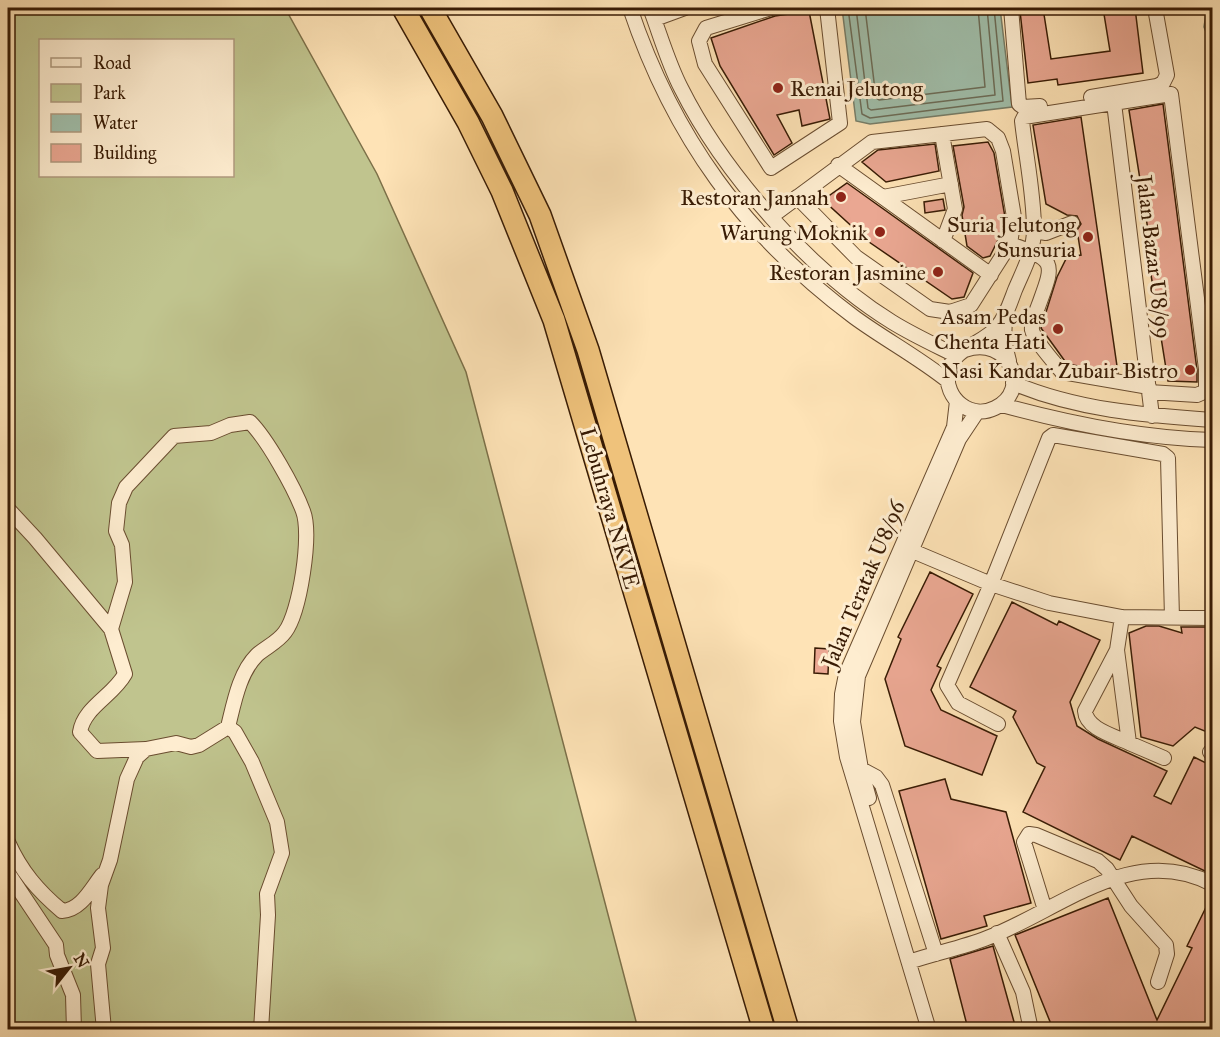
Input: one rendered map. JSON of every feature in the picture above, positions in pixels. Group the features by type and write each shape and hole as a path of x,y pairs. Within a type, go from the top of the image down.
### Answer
{"highway":[{"name":"Lebuhraya NKVE","path":"403,8 463,111 502,191 554,320 764,1029"},
{"name":"Lebuhraya NKVE","path":"430,8 492,116 540,215 588,350 788,1029"}],"street":[{"path":"630,8 656,78 686,135 717,182 790,261 854,317 916,356 948,381 957,402 977,412 1002,405 1087,426 1184,439 1212,440"},
{"path":"685,8 652,13 681,89 710,138 772,216 809,256 849,291 891,321 961,353 985,346 995,349 1010,363"},
{"path":"771,8 706,28 699,41 705,64 771,168 840,123 827,8"},
{"path":"1011,8 1018,99 1023,108 1157,86 1163,82 1167,75 1155,8"},
{"path":"1002,405 1013,383 1003,329 1006,313 1030,251 1034,231 1022,121 1024,117 1027,114 1171,94 1206,369 1206,391 1197,395 1149,389 1062,372 1032,333 1032,322 1050,272 1048,262 1030,251 1010,244"},
{"name":"Jalan Bazar U8/99","path":"1114,103 1152,416"},
{"path":"772,216 838,165 872,142 987,129 998,138 1003,151 1014,217 1010,244 971,305 950,312 930,309 856,257 797,197"},
{"path":"942,134 955,214 943,241"},
{"path":"838,165 991,275"},
{"path":"883,197 951,184"},
{"path":"1034,231 1046,233 1072,223"},
{"path":"948,381 951,363 997,327 1006,313"},
{"path":"1013,383 1038,394 1089,407 1152,416 1212,420"},
{"name":"Jalan Teratak U8/96","path":"929,1029 861,769 853,722 858,676 954,427 957,402"},
{"name":"Jalan Teratak U8/96","path":"938,1029 913,961 847,757 841,722 846,674 959,439 977,412"},
{"path":"8,509 111,629 125,674 107,697 82,719 80,732 97,751 146,749 176,743 191,747 199,745 228,727 237,691 248,667 285,632 297,604 307,528 304,512 275,453 250,422 240,422 204,435 174,436 126,487 119,503 116,531 122,545 125,582 111,629"},
{"path":"998,724 958,703 947,685 991,584 1049,438 1056,434 1099,445 1163,454 1168,458 1172,618"},
{"path":"906,547 991,584 1049,603 1122,617 1212,618"},
{"path":"1122,617 1117,650 1129,742"},
{"path":"1117,650 1085,711 1085,716 1091,724 1164,758"},
{"path":"228,727 235,732 252,762 277,822 282,853 267,894 268,915 261,1029"},
{"path":"104,1029 98,964 103,940 98,908 101,885 127,779 137,757 146,749"},
{"path":"861,769 876,777 882,785 936,954"},
{"path":"1045,910 1024,842 1029,834 1098,861 1113,878 1131,906 1166,945 1167,954 1158,982"},
{"path":"8,842 19,866 29,880 62,910 70,910 80,904 106,870"},
{"path":"913,961 997,933 1113,878 1133,871 1159,869 1185,873 1212,884"},
{"path":"8,873 56,945 57,955 73,995 74,1029"},
{"path":"997,933 1023,992 1031,1029"}],"green space":[{"path":"8,8 285,8 377,174 466,372 638,1029 8,1029"}],"water":[{"path":"842,8 1000,8 1012,107 870,124 856,121"},
{"path":"1207,8 1212,8 1212,47 1204,27"},
{"path":"1212,131 1212,185 1208,171"}],"building":[{"path":"1043,8 1051,59 1110,51 1103,8 1135,8 1143,73 1058,85 1057,79 1028,83 1020,11"},
{"name":"Renai Jelutong","path":"809,11 830,119 802,126 799,110 777,115 792,143 774,155 720,66 711,38 775,16"},
{"path":"1163,104 1197,382 1168,381 1144,231 1148,230 1129,110"},
{"name":"Suria Jelutong Sunsuria","path":"1081,117 1118,373 1067,364 1041,328 1057,277 1067,257 1081,255 1077,230 1081,224 1077,216 1067,215 1046,204 1033,125"},
{"path":"988,142 994,153 1005,217 1003,230 990,256 983,258 967,246 962,215 964,207 953,146"},
{"path":"935,144 939,171 886,182 862,162 878,150"},
{"path":"847,183 973,273 964,297 952,299 869,242 823,200"},
{"path":"943,199 945,210 925,213 924,202"},
{"path":"930,572 973,594 937,666 941,668 931,690 941,710 997,736 982,775 905,746 885,679 901,639 898,637"},
{"path":"1012,602 1057,625 1059,621 1100,640 1070,702 1077,726 1098,739 1167,771 1154,796 1171,804 1194,757 1212,766 1212,867 1209,873 1132,836 1120,860 1023,812 1045,767 1037,763 1013,717 1016,711 970,687"},
{"path":"1146,626 1159,626 1182,633 1181,627 1212,627 1212,734 1195,727 1173,746 1141,737 1129,633"},
{"path":"815,648 829,649 828,674 814,673"},
{"path":"945,779 951,799 1006,812 1031,903 984,916 987,926 941,939 899,791"},
{"path":"1212,895 1212,1013 1204,1029 1053,1029 1015,935 1108,898 1157,1020 1192,948 1187,946"},
{"path":"993,946 1016,1029 968,1029 950,959"}],"place":[{"name":"Renai Jelutong","path":"778,88"},
{"name":"Restoran Jannah","path":"841,197"},
{"name":"Warung Moknik","path":"880,232"},
{"name":"Suria Jelutong Sunsuria","path":"1088,237"},
{"name":"Restoran Jasmine","path":"938,272"},
{"name":"Asam Pedas Chenta Hati","path":"1058,329"},
{"name":"Nasi Kandar Zubair Bistro","path":"1190,370"}]}
